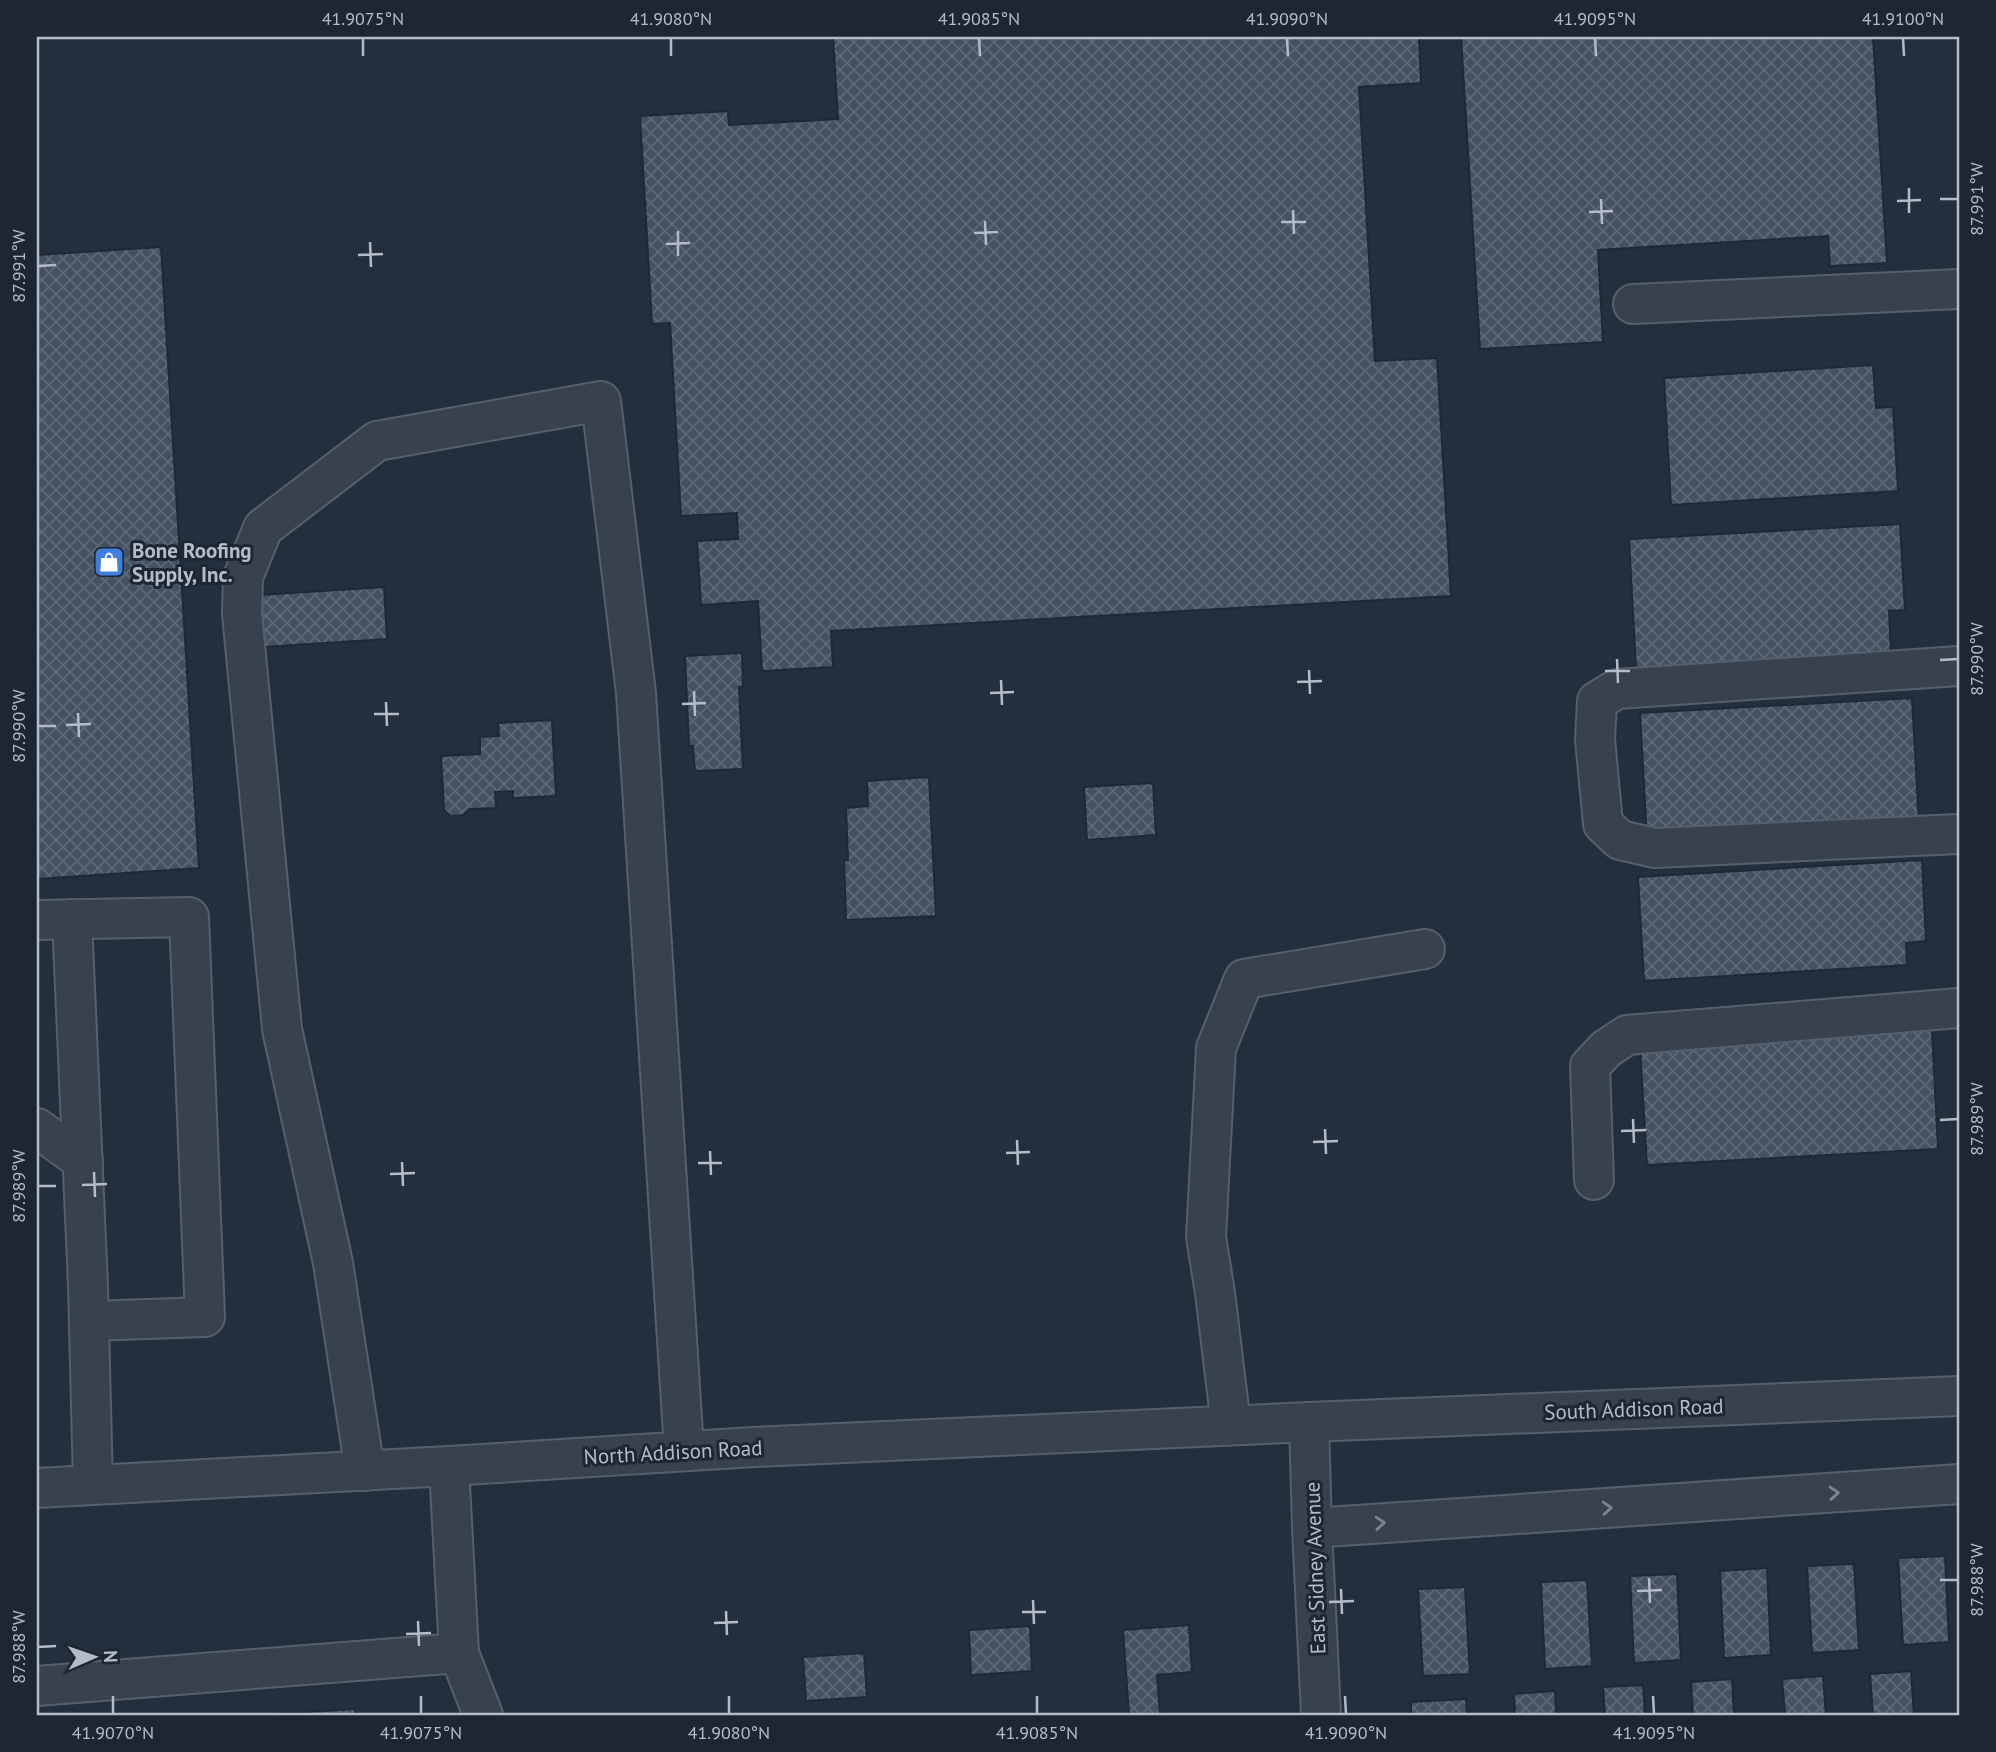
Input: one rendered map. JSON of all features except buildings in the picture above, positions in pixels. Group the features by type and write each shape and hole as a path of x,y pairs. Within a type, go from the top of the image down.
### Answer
{"street":[{"path":"1633,304 1959,289"},
{"path":"365,1471 333,1263 282,1029 242,614 243,577 263,528 377,441 601,401 636,693 684,1450"},
{"path":"1959,666 1617,689 1597,701 1595,739 1603,824 1620,840 1656,848 1959,834"},
{"path":"90,1321 205,1317 189,917 54,919 83,1161 93,1485"},
{"path":"1231,1425 1206,1237 1216,1048 1244,979 1426,949"},
{"path":"1594,1180 1590,1066 1606,1049 1627,1035 1959,1008"},
{"path":"37,1128 83,1161"},
{"name":"South Addison Road","path":"1310,1422 1959,1396"},
{"name":"North Addison Road","path":"37,1488 365,1471 684,1450 1310,1422"},
{"name":"East Sidney Avenue","path":"1310,1422 1321,1715"},
{"path":"449,1466 459,1653 483,1715"},
{"path":"1312,1528 1959,1484"},
{"path":"37,1686 459,1653"}],"place":[{"name":"Bone Roofing Supply, Inc.","path":"109,562"}]}
